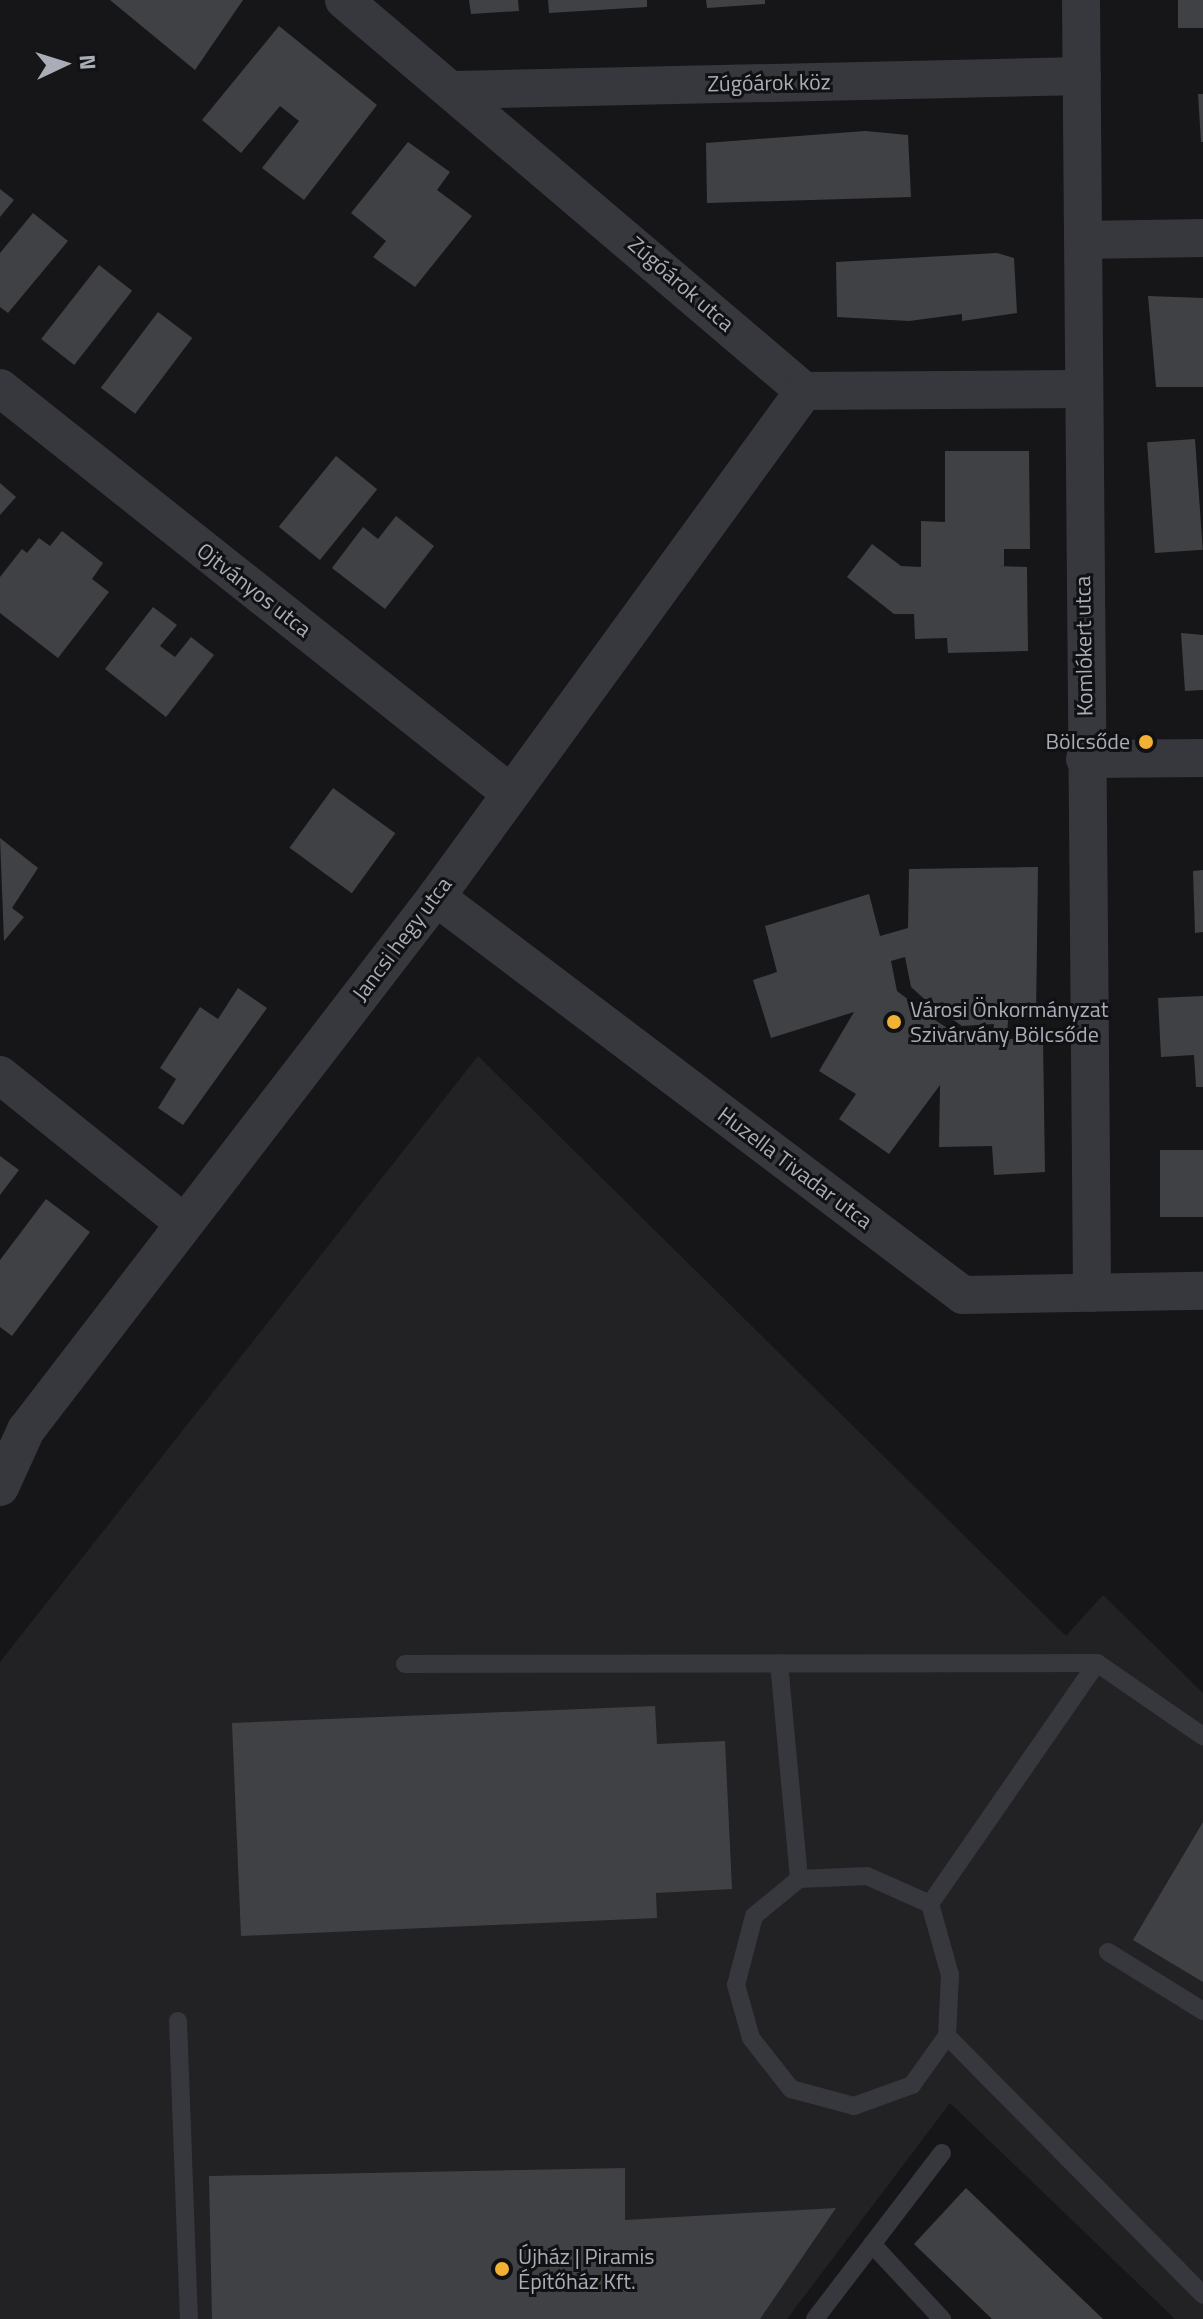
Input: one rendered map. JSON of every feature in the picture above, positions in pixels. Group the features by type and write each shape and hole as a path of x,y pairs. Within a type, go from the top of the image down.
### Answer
{"street":[{"name":"Zúgóárok utca","path":"344,0 456,90 804,391"},
{"name":"Komlókert utca","path":"1081,0 1081,389 1092,1293"},
{"name":"Zúgóárok köz","path":"456,90 1082,76"},
{"path":"1083,240 1203,238"},
{"name":"Ojtványos utca","path":"0,388 509,792"},
{"path":"804,391 1081,389"},
{"name":"Jancsi hegy utca","path":"0,1487 13,1429 183,1222 436,897 509,792 804,391"},
{"path":"1085,759 1203,758"},
{"name":"Huzella Tivadar utca","path":"436,897 963,1295 1203,1291"},
{"path":"0,1075 183,1222"}],"lane":[{"path":"779,1663 799,1879"},
{"path":"930,1904 1097,1663"},
{"path":"405,1664 1097,1663 1203,1736"},
{"path":"867,1876 930,1904 950,1975 947,2036 912,2085 854,2106 791,2089 751,2038 736,1985 754,1916 799,1879 867,1876"},
{"path":"1108,1952 1203,2011"},
{"path":"178,2021 189,2319"},
{"path":"947,2036 1203,2295"},
{"path":"815,2319 942,2153"},
{"path":"872,2244 942,2319"}],"shaded area":[{"path":"478,1056 1066,1636 1103,1595 1203,1693 1203,2319 1175,2319 950,2103 787,2319 0,2319 0,1662"}],"building":[{"path":"110,0 243,0 195,70"},
{"path":"469,0 518,0 519,11 471,14"},
{"path":"548,0 647,0 647,7 549,13"},
{"path":"706,0 765,0 765,4 707,8"},
{"path":"1178,0 1203,0 1203,28 1178,28"},
{"path":"279,26 377,105 304,200 262,168 299,121 280,106 241,153 202,120"},
{"path":"1198,94 1203,94 1203,142 1201,142"},
{"path":"865,131 908,135 911,197 707,203 706,143"},
{"path":"408,142 450,172 437,190 472,216 415,287 373,257 386,241 351,213"},
{"path":"0,189 14,200 0,217"},
{"path":"33,213 68,241 8,313 0,307 0,253"},
{"path":"997,253 1014,258 1017,313 962,321 962,314 909,321 837,317 836,262"},
{"path":"99,265 132,291 74,365 41,339"},
{"path":"1148,296 1203,298 1203,387 1156,387"},
{"path":"158,312 192,338 135,414 101,388"},
{"path":"1195,439 1203,550 1155,553 1147,442"},
{"path":"945,451 1029,451 1030,549 1004,549 1004,566 998,566 1027,567 1028,651 948,653 947,638 915,639 914,614 894,614 847,577 872,544 901,566 921,567 921,521 945,522"},
{"path":"336,456 377,489 320,560 279,527"},
{"path":"0,483 16,497 0,515"},
{"path":"396,516 434,546 385,609 332,568 363,527 378,539"},
{"path":"62,531 103,563 92,579 109,592 58,658 0,613 0,577 22,549 27,553 39,538 50,546"},
{"path":"153,607 177,625 160,646 175,657 191,637 214,655 166,717 105,669"},
{"path":"1181,633 1203,635 1203,690 1185,691"},
{"path":"333,788 395,833 352,893 290,848"},
{"path":"0,838 38,868 12,908 24,917 4,941"},
{"name":"Városi Önkormányzat Szivárvány Bölcsőde","path":"1038,867 1036,1018 1008,1020 1007,1039 1043,1039 1045,1172 994,1175 992,1146 939,1147 940,1085 889,1154 839,1119 856,1094 819,1071 854,1012 771,1038 753,980 777,972 765,926 869,894 880,936 908,928 909,869","holes":["905,957 911,987 929,1003 923,1011 897,991 891,961","939,1010 962,1026 994,1024 993,1036 961,1037 935,1020"]},
{"path":"1203,870 1203,932 1195,933 1193,871"},
{"path":"238,988 267,1008 183,1125 158,1108 176,1079 160,1068 200,1007 218,1019"},
{"path":"1203,996 1203,1087 1196,1087 1194,1055 1161,1057 1158,998"},
{"path":"1160,1150 1203,1150 1203,1217 1160,1217"},
{"path":"0,1156 19,1170 0,1195"},
{"path":"46,1199 90,1232 12,1336 0,1327 0,1260"},
{"path":"655,1706 657,1744 725,1741 732,1889 656,1893 657,1918 241,1936 232,1723"},
{"path":"1203,1822 1203,1982 1133,1940"},
{"name":"Újház | Piramis Építőház Kft.","path":"625,2168 625,2220 836,2208 760,2319 212,2319 209,2176"},
{"path":"966,2188 1103,2319 992,2319 914,2244"}],"place":[{"name":"Bölcsőde","path":"1146,742"},
{"name":"Városi Önkormányzat Szivárvány Bölcsőde","path":"894,1022"},
{"name":"Újház | Piramis Építőház Kft.","path":"502,2269"}]}
